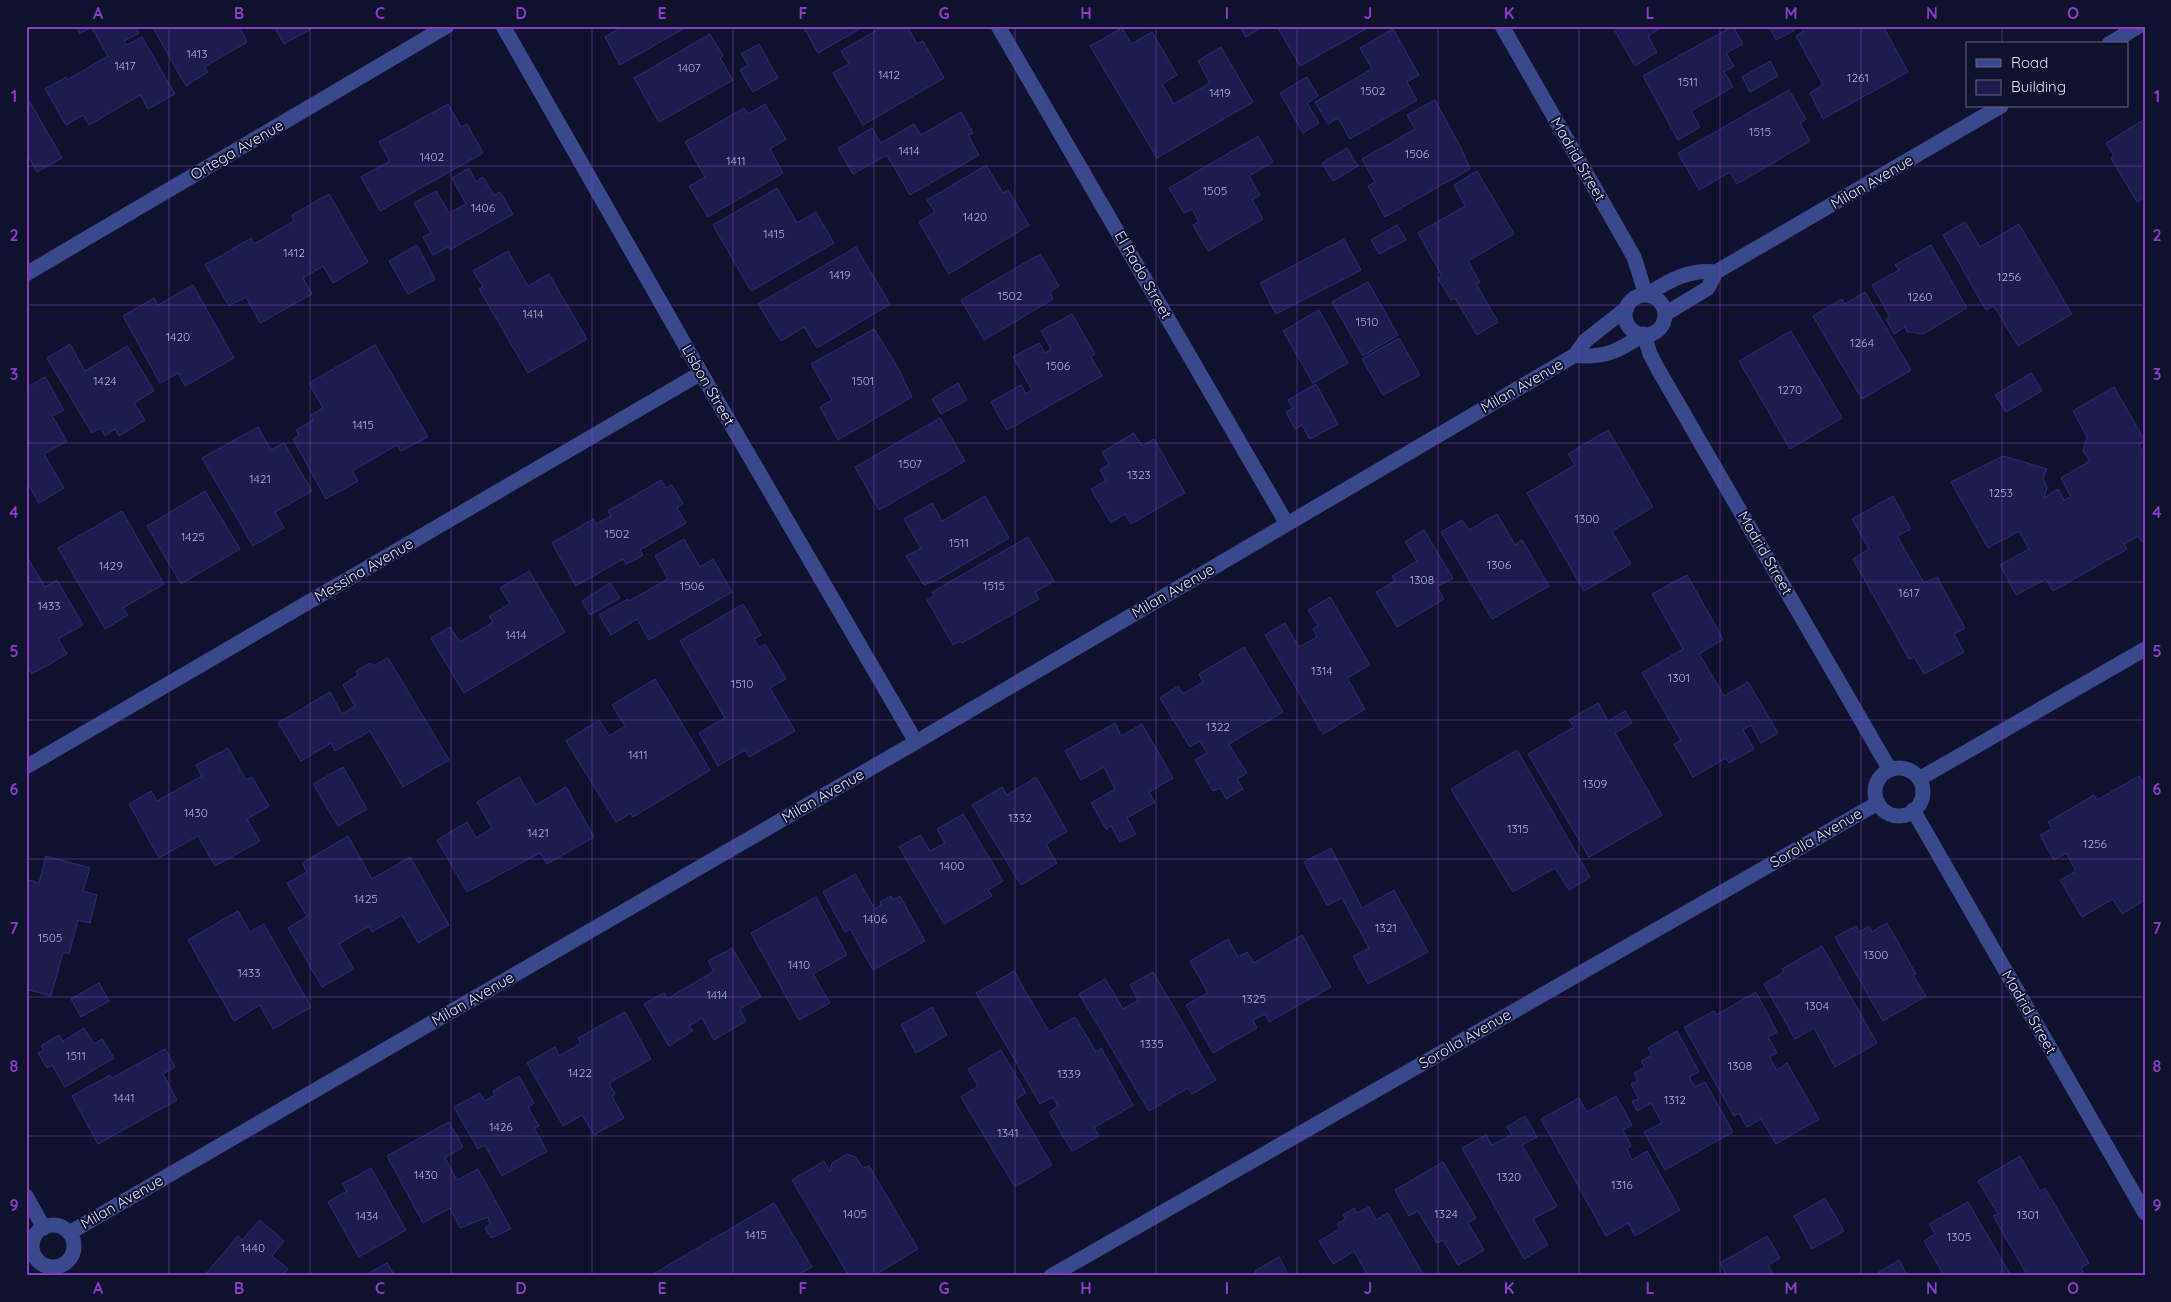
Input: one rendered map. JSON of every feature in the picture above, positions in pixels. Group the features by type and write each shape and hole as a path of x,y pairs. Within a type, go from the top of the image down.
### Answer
{"street":[{"name":"Ortega Avenue","path":"26,274 448,26"},
{"name":"Lisbon Street","path":"504,26 701,373 916,742"},
{"name":"El Rado Street","path":"998,26 1287,524"},
{"name":"Madrid Street","path":"1502,26 1634,257 1646,295"},
{"path":"2111,42 2138,26"},
{"name":"Milan Avenue","path":"1665,314 1708,288 1716,272 1998,108"},
{"path":"1646,295 1657,299 1661,303 1665,314 1661,326 1651,334 1638,334 1628,326 1626,320 1627,308 1634,298 1646,295 1686,273 1703,270 1716,272"},
{"name":"Milan Avenue","path":"69,1233 916,742 1575,354 1585,341 1627,308"},
{"name":"Milan Avenue","path":"1575,354 1600,356 1619,350 1644,334"},
{"name":"Madrid Street","path":"1644,334 1650,354 1659,371 1890,770"},
{"name":"Messina Avenue","path":"26,767 701,373"},
{"path":"1919,778 2145,649"},
{"path":"1890,770 1907,769 1919,778 1923,793 1921,800 1913,810"},
{"name":"Sorolla Avenue","path":"1890,770 1879,778 1876,785 1875,793 1878,803 1888,813 1896,815 1913,810"},
{"name":"Sorolla Avenue","path":"1051,1276 1878,803"},
{"name":"Madrid Street","path":"1913,810 2145,1213"},
{"path":"26,1196 44,1228"},
{"name":"Milan Avenue","path":"58,1226 69,1233 74,1246 69,1259 68,1270 59,1266 48,1266 31,1259 33,1240 44,1228 58,1226"}],"building":[{"path":"75,26 135,26 139,33 124,41 127,45 142,37 175,94 148,109 140,95 89,125 83,115 66,125 45,89 66,77 67,80 108,56 91,27 80,34"},
{"path":"152,26 239,26 247,42 204,67 208,72 186,86"},
{"path":"274,26 316,26 284,44"},
{"path":"623,26 688,26 620,65 605,37"},
{"path":"803,26 865,26 818,53"},
{"path":"884,26 907,26 917,44 923,41 944,78 863,125 833,73 849,64 841,51"},
{"path":"1239,26 1264,26 1246,37"},
{"path":"1277,26 1371,26 1300,66"},
{"path":"1612,26 1664,26 1648,36 1657,52 1635,66"},
{"path":"1733,26 1743,44 1726,53 1734,66 1724,72 1733,87 1691,111 1700,127 1678,140 1643,76"},
{"path":"1769,26 1793,26 1795,30 1776,40"},
{"path":"1801,26 1883,26 1908,72 1823,119 1810,93 1823,85 1796,36 1804,31"},
{"path":"1122,28 1131,44 1152,32 1177,75 1162,84 1174,104 1210,83 1198,61 1221,47 1253,102 1157,158 1090,46"},
{"path":"1393,29 1419,75 1407,82 1417,100 1350,139 1338,118 1328,124 1315,102 1372,69 1360,48"},
{"path":"710,34 723,56 720,58 733,80 659,122 634,78"},
{"path":"759,44 778,78 753,92 740,70 748,65 741,54"},
{"path":"1770,61 1778,76 1750,92 1742,77"},
{"path":"1307,77 1318,96 1307,103 1319,123 1303,133 1280,93"},
{"path":"1789,90 1806,119 1800,123 1810,141 1737,184 1730,172 1699,190 1678,153"},
{"path":"1435,100 1470,169 1385,217 1368,186 1375,182 1362,159 1415,129 1407,115"},
{"path":"30,102 62,158 37,172 29,158 26,160 26,105"},
{"path":"448,104 461,127 467,124 483,153 380,211 361,177 390,161 379,142"},
{"path":"765,104 786,139 770,149 783,173 708,217 689,186 705,177 685,142 744,108 748,114"},
{"path":"961,112 973,133 968,135 979,155 910,195 887,155 853,174 838,148 872,128 881,143 914,124 921,135"},
{"path":"2145,119 2145,197 2137,202 2111,158 2114,156 2106,143"},
{"path":"1258,136 1273,162 1249,176 1260,195 1252,200 1263,219 1208,251 1193,225 1199,222 1192,209 1184,213 1169,188"},
{"path":"1347,148 1358,166 1333,181 1322,163"},
{"path":"986,165 1003,193 1008,190 1029,225 949,274 919,222 935,212 927,200"},
{"path":"469,168 476,182 483,177 494,195 500,192 513,214 450,250 448,247 433,255 423,237 431,233 414,203 436,191 449,213 466,204 452,178"},
{"path":"1477,171 1514,234 1468,261 1480,282 1476,284 1498,322 1477,335 1455,298 1451,300 1438,278 1442,276 1418,233 1465,206 1454,185"},
{"path":"777,188 797,223 816,212 834,243 751,291 713,225"},
{"path":"329,194 368,262 333,283 323,266 303,278 312,294 260,323 246,297 229,306 205,265 251,238 254,244 294,221 292,215"},
{"path":"1965,222 1980,247 2019,224 2072,314 2018,346 1994,306 1986,310 1943,235"},
{"path":"1397,225 1406,240 1379,254 1371,240"},
{"path":"1344,239 1361,270 1276,314 1260,283"},
{"path":"417,245 435,279 408,294 389,261"},
{"path":"1931,245 1967,308 1923,334 1907,332 1905,327 1894,334 1886,319 1890,317 1872,285 1899,270 1895,265"},
{"path":"856,247 890,304 817,348 804,327 781,341 758,304"},
{"path":"508,251 528,286 549,274 587,339 528,373 479,289 483,287 473,271"},
{"path":"1040,254 1059,286 1050,292 1053,299 984,340 961,300"},
{"path":"1368,282 1398,335 1363,356 1332,302"},
{"path":"193,285 234,358 185,386 178,373 160,383 123,316 154,298 158,305"},
{"path":"1865,292 1911,370 1862,399 1813,316 1842,299 1845,304"},
{"path":"1319,310 1348,363 1313,383 1283,331"},
{"path":"1072,314 1095,354 1091,357 1102,376 1007,430 991,402 1021,385 1026,394 1032,390 1013,357 1039,343 1045,353 1051,349 1041,331"},
{"path":"874,329 897,366 912,397 838,440 820,407 832,400 811,364"},
{"path":"1791,331 1842,418 1790,449 1739,361"},
{"path":"1399,338 1420,375 1383,395 1362,359"},
{"path":"70,344 85,371 127,346 154,391 134,403 145,420 119,436 115,429 105,436 101,428 92,433 47,358"},
{"path":"375,345 428,437 401,451 397,445 352,471 358,481 326,499 293,439 299,435 296,430 313,420 311,415 323,408 309,383"},
{"path":"2031,373 2042,391 2006,412 1995,395"},
{"path":"45,377 64,410 52,416 67,441 44,454 64,488 39,503 26,481 26,388"},
{"path":"958,383 967,400 941,414 932,399"},
{"path":"1316,384 1338,424 1310,439 1302,425 1295,429 1286,412 1293,408 1288,400"},
{"path":"2114,387 2145,441 2139,445 2145,455 2145,545 2138,536 2124,544 2127,549 2053,591 2046,579 2016,595 2000,565 2029,549 2019,531 1988,548 1951,482 2003,456 2047,469 2043,478 2047,488 2044,498 2058,489 2064,500 2071,497 2061,478 2090,461 2083,451 2088,439 2073,411"},
{"path":"940,418 965,461 879,510 855,467"},
{"path":"258,427 271,450 284,443 312,491 275,512 284,528 253,546 202,458"},
{"path":"1608,430 1653,507 1612,531 1631,564 1584,591 1527,493 1575,465 1568,454"},
{"path":"1134,433 1142,446 1154,439 1185,493 1131,524 1125,514 1111,523 1091,489 1106,480 1100,470 1109,464 1102,452"},
{"path":"661,480 666,488 672,485 683,504 677,508 686,523 640,550 643,555 635,560 626,564 623,559 576,586 552,543 593,519 596,524 611,516 608,511"},
{"path":"205,491 240,549 181,584 147,526"},
{"path":"985,496 1009,538 939,579 924,585 906,556 921,548 904,519 932,503 942,521"},
{"path":"1893,496 1911,529 1897,536 1924,583 1937,577 1965,628 1954,634 1964,652 1924,674 1914,657 1909,659 1853,559 1869,549 1852,519"},
{"path":"122,511 164,584 123,608 128,615 105,629 58,548"},
{"path":"1497,514 1515,545 1522,540 1549,586 1492,619 1441,532 1462,520 1469,530"},
{"path":"1424,530 1453,578 1437,587 1444,599 1397,627 1376,592 1395,581 1392,576 1417,561 1405,542"},
{"path":"1028,537 1054,581 1035,592 1039,599 962,643 960,641 953,645 927,600 934,596 932,592"},
{"path":"684,539 700,567 713,559 732,592 649,640 637,619 611,635 599,615 668,579 655,556"},
{"path":"26,555 45,587 57,580 83,625 58,639 67,654 32,674 26,664"},
{"path":"529,571 565,632 464,693 431,638 450,627 460,642 493,622 489,616 510,604 500,588"},
{"path":"1687,575 1723,639 1699,654 1724,696 1748,682 1778,733 1761,743 1751,725 1743,730 1754,749 1729,763 1726,758 1693,777 1674,744 1681,740 1642,673 1683,649 1652,594"},
{"path":"610,583 620,598 590,615 582,601"},
{"path":"1330,597 1370,665 1347,678 1365,709 1323,734 1265,635 1285,623 1299,647 1317,637 1313,629 1318,626 1308,610"},
{"path":"743,604 761,635 754,639 759,648 765,644 786,679 770,688 795,731 749,757 745,750 718,766 699,733 725,718 680,641"},
{"path":"1244,647 1283,712 1229,744 1247,773 1237,779 1243,789 1226,799 1220,788 1213,791 1195,760 1207,753 1200,741 1190,747 1160,698 1178,686 1183,694 1203,682 1199,674"},
{"path":"388,658 449,760 403,787 370,731 335,751 331,743 301,761 278,723 330,692 342,714 355,706 343,685 358,675 356,671 370,663 373,666"},
{"path":"655,679 710,770 633,817 631,813 616,822 566,741 599,720 609,736 625,726 612,705"},
{"path":"1598,703 1608,721 1625,711 1632,723 1615,733 1662,815 1589,857 1528,754 1574,727 1569,720"},
{"path":"1115,723 1121,736 1142,724 1173,778 1149,792 1155,802 1127,818 1136,834 1120,842 1111,826 1106,829 1091,803 1115,789 1104,767 1081,780 1065,751"},
{"path":"228,748 246,780 252,777 269,806 247,819 260,841 215,866 198,836 159,858 129,804 151,791 157,801 202,776 196,765"},
{"path":"1517,750 1590,877 1569,890 1555,868 1513,892 1451,789"},
{"path":"343,767 367,809 338,826 313,784"},
{"path":"2139,776 2145,786 2145,900 2122,914 2113,899 2082,917 2060,880 2076,871 2066,853 2054,860 2040,835 2052,829 2048,822 2094,795 2097,800"},
{"path":"519,777 536,805 566,787 594,837 547,864 540,853 467,892 437,840 467,822 476,838 492,828 477,802"},
{"path":"1036,777 1067,831 1046,844 1057,863 1021,885 972,805 1002,787 1007,795"},
{"path":"963,814 1003,881 988,890 992,896 944,924 899,847 920,835 930,851 945,843 937,829"},
{"path":"348,836 372,879 410,857 449,925 418,943 402,915 372,932 369,926 339,944 354,969 322,987 288,928 307,916 287,883 307,872 302,863"},
{"path":"1331,848 1362,908 1394,890 1428,952 1368,984 1353,956 1369,948 1342,898 1327,905 1304,862"},
{"path":"46,856 90,868 83,891 97,895 90,923 78,920 69,954 63,952 51,996 26,989 26,879 39,883"},
{"path":"855,874 875,909 881,905 880,902 891,896 893,900 900,896 925,941 873,970 850,929 845,932 823,892"},
{"path":"816,897 847,955 813,974 830,1003 799,1020 751,933"},
{"path":"238,911 250,932 264,924 311,1007 273,1029 260,1005 234,1021 188,940"},
{"path":"1887,923 1916,974 1913,975 1926,996 1883,1021 1835,937 1856,926 1859,932 1869,926 1872,932"},
{"path":"1302,935 1331,987 1269,1022 1265,1014 1253,1020 1257,1028 1213,1053 1186,1005 1208,993 1190,961 1228,939 1238,957 1247,952 1254,963"},
{"path":"1822,946 1877,1043 1835,1067 1814,1028 1795,1039 1764,984 1784,972 1782,969"},
{"path":"732,948 761,997 740,1009 746,1021 714,1040 702,1018 689,1026 693,1031 669,1046 644,1004 664,993 667,999 714,971 708,961"},
{"path":"1014,971 1049,1032 1075,1017 1096,1052 1101,1048 1133,1105 1094,1128 1099,1136 1072,1151 1049,1112 1058,1106 1053,1097 1040,1104 976,993"},
{"path":"1153,972 1216,1080 1192,1094 1188,1088 1149,1111 1079,994 1105,979 1123,1009 1138,1000 1130,985"},
{"path":"99,983 109,1001 81,1017 71,999"},
{"path":"1756,992 1777,1032 1768,1037 1777,1053 1769,1057 1777,1070 1787,1063 1819,1119 1776,1144 1761,1119 1747,1127 1739,1113 1734,1116 1684,1027 1714,1011 1716,1015"},
{"path":"932,1007 947,1035 916,1053 901,1025"},
{"path":"625,1012 651,1059 609,1083 615,1094 612,1096 624,1118 594,1135 582,1115 563,1126 527,1063 555,1047 559,1056 581,1043 578,1038"},
{"path":"84,1028 94,1044 102,1039 114,1058 65,1087 52,1065 47,1068 38,1053 44,1050 41,1046 59,1035 63,1041"},
{"path":"1677,1031 1699,1072 1689,1077 1695,1087 1705,1082 1733,1132 1665,1170 1644,1132 1662,1123 1651,1103 1637,1111 1632,1101 1639,1099 1631,1084 1638,1081 1634,1073 1645,1067 1641,1061 1652,1055 1648,1048"},
{"path":"165,1049 175,1067 163,1074 177,1100 98,1144 72,1096 110,1075 112,1078"},
{"path":"1001,1050 1026,1093 1014,1100 1052,1165 1015,1187 961,1097 978,1086 968,1069"},
{"path":"519,1076 534,1103 528,1107 539,1126 534,1128 547,1151 502,1176 485,1145 478,1149 454,1107 480,1093 485,1101 495,1095 493,1091"},
{"path":"1616,1096 1632,1125 1623,1130 1631,1146 1627,1149 1632,1160 1647,1151 1680,1210 1635,1236 1628,1223 1606,1236 1541,1119 1579,1098 1587,1112"},
{"path":"1525,1116 1537,1137 1522,1145 1557,1206 1533,1219 1548,1245 1524,1259 1462,1148 1486,1135 1492,1145 1512,1135 1507,1127"},
{"path":"449,1122 463,1147 445,1158 457,1180 478,1169 511,1229 491,1238 485,1228 490,1224 488,1217 460,1228 450,1208 423,1223 387,1156"},
{"path":"847,1154 856,1157 863,1168 869,1166 918,1249 873,1276 849,1276 792,1180 824,1161 830,1172 832,1163"},
{"path":"2020,1156 2040,1191 2045,1188 2089,1263 2081,1268 2085,1276 2028,1276 1993,1216 1998,1214 1978,1181"},
{"path":"1443,1162 1476,1218 1468,1223 1484,1250 1458,1265 1443,1240 1437,1243 1418,1211 1409,1216 1395,1190"},
{"path":"371,1168 406,1230 359,1257 328,1202 347,1191 342,1184"},
{"path":"1825,1198 1844,1231 1812,1249 1794,1216"},
{"path":"1968,1202 2011,1276 1944,1276 1924,1241 1935,1234 1929,1224"},
{"path":"774,1203 812,1267 796,1276 650,1276"},
{"path":"1369,1207 1376,1220 1388,1213 1424,1276 1368,1276 1354,1251 1333,1264 1319,1241 1340,1229 1337,1224 1346,1219 1343,1215 1354,1208 1357,1213"},
{"path":"260,1220 284,1241 272,1256 288,1269 282,1276 204,1276 238,1236 242,1240"},
{"path":"1767,1236 1780,1258 1768,1265 1774,1276 1727,1276 1720,1263"},
{"path":"1279,1257 1289,1276 1257,1276 1255,1271"},
{"path":"1899,1260 1908,1276 1881,1276 1879,1272"},
{"path":"387,1263 395,1276 364,1276"}]}
